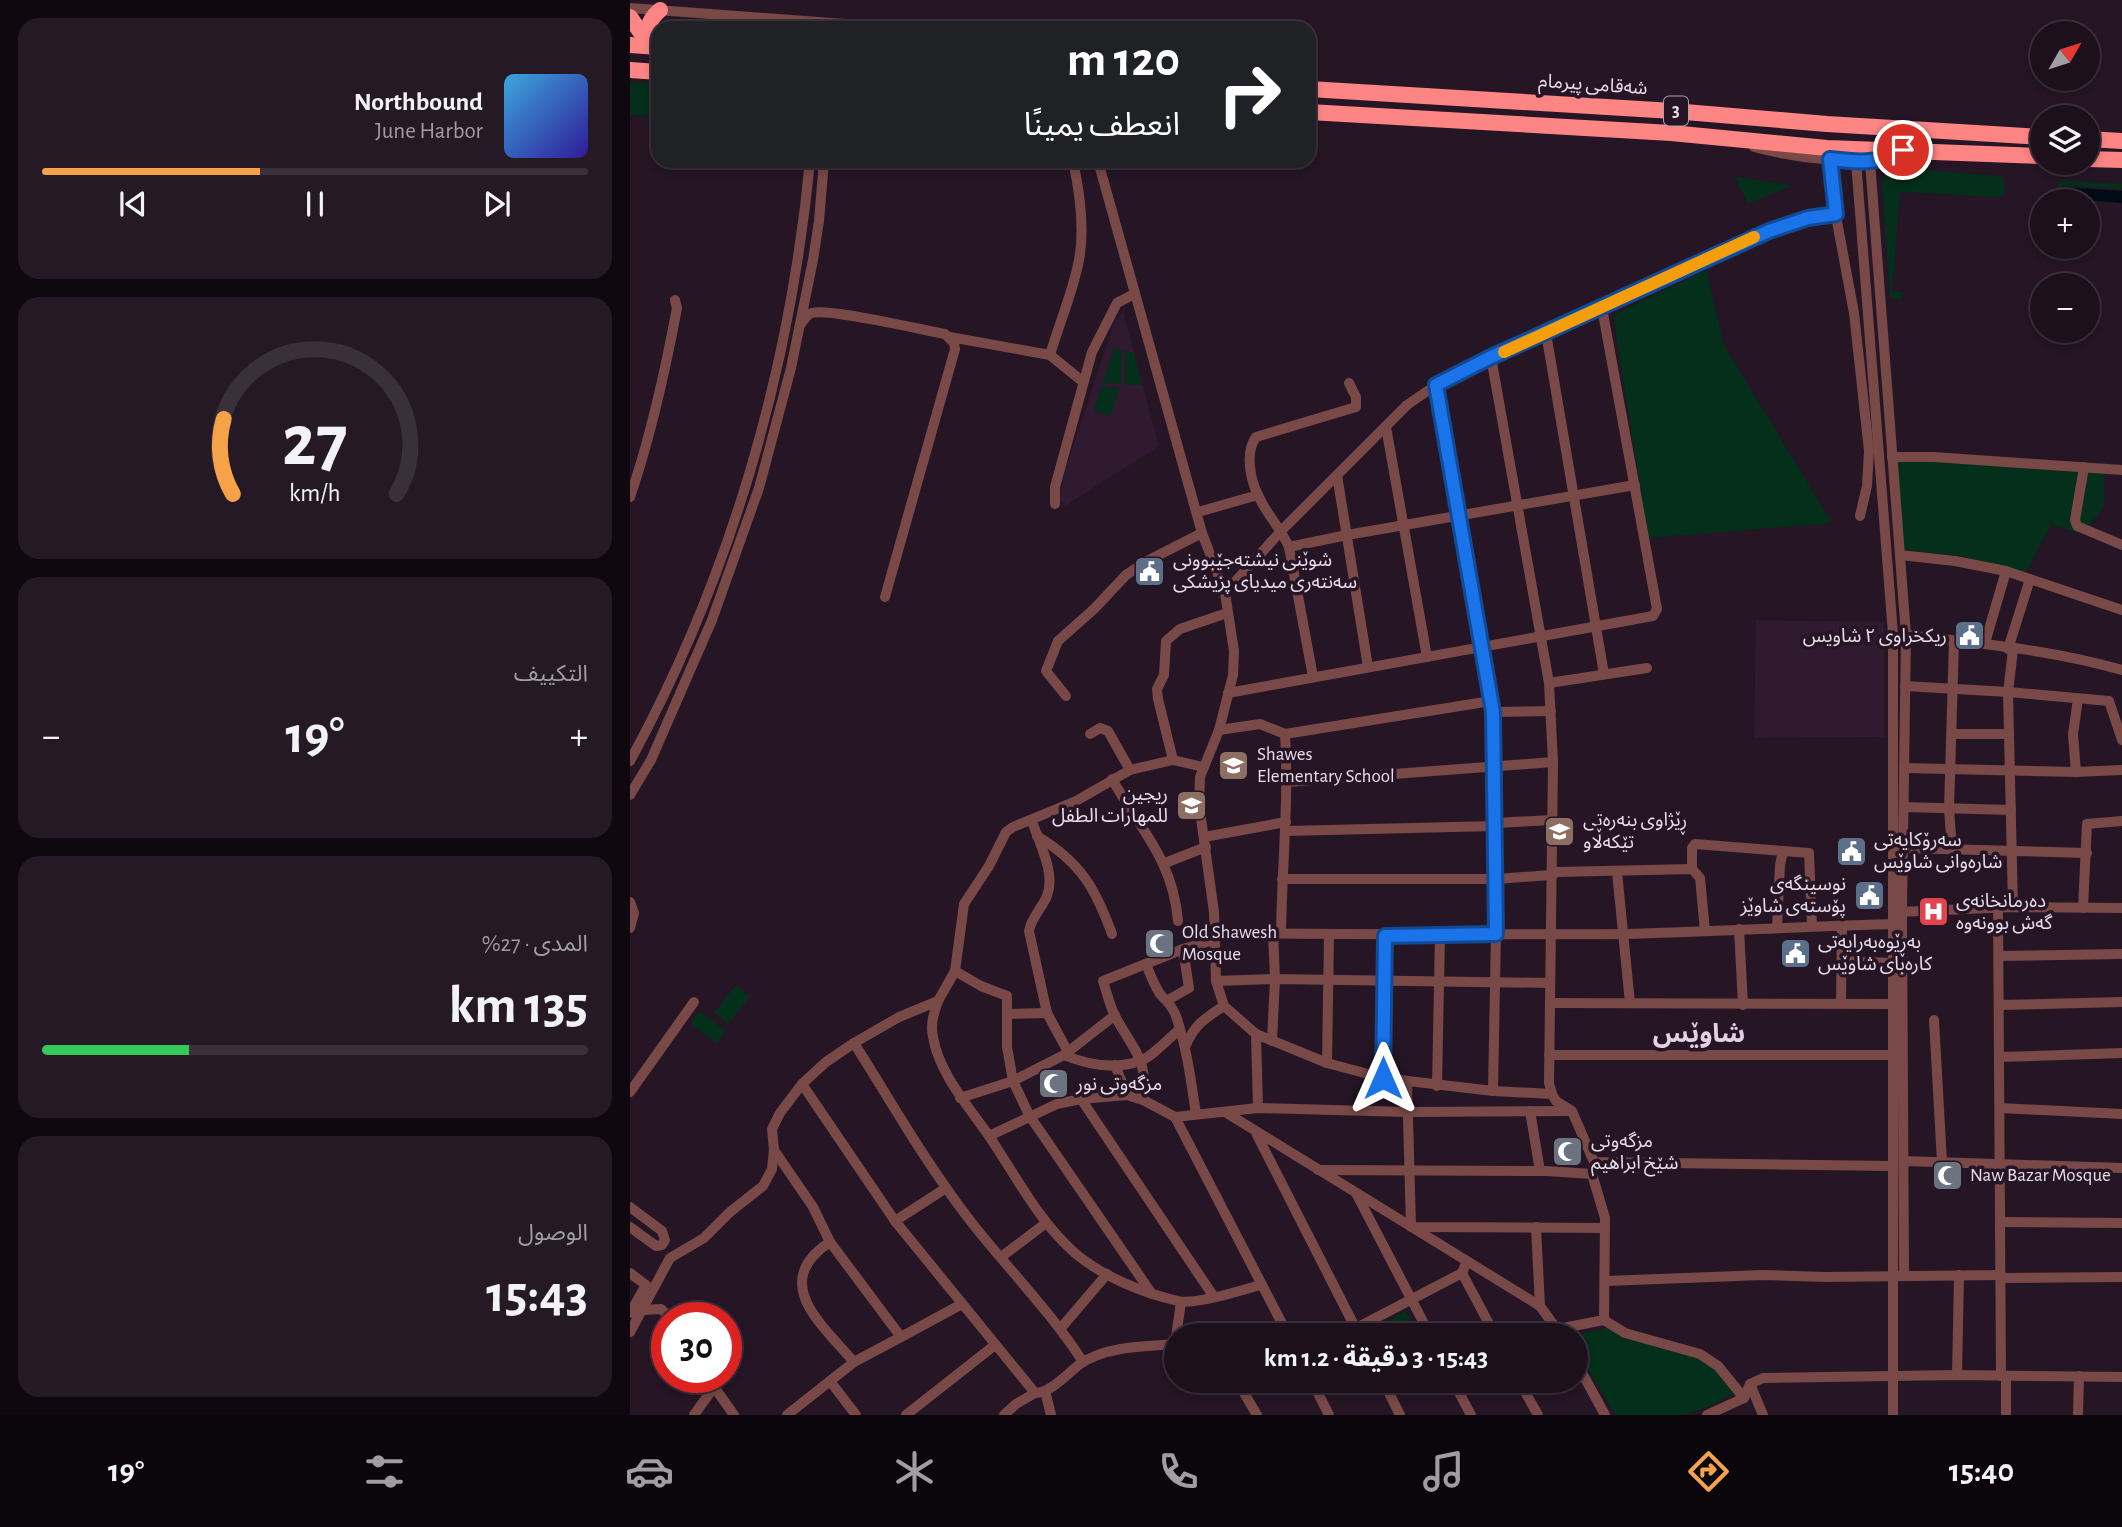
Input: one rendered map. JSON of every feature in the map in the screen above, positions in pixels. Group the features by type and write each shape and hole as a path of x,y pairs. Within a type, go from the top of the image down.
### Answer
{"highway":[{"path":"651,34 649,23 653,9"},
{"path":"630,17 651,43"},
{"path":"630,45 651,45"},
{"path":"630,70 651,72"},
{"name":"شەقامی پیرمام","path":"1316,89 2030,136"},
{"name":"3","path":"1316,112 1732,139 1827,148 2030,155"},
{"path":"2100,140 2122,141"},
{"path":"2100,159 2122,160"}],"street":[{"path":"632,0 653,9"},
{"path":"630,8 814,21"},
{"path":"1732,139 1770,151 1870,162 1891,157 1903,150"},
{"path":"1830,159 1836,214 1854,313 1869,451 1867,486 1860,516"},
{"path":"1856,161 1890,585 1893,658 1904,1161 1892,1376 1893,1415"},
{"path":"1870,162 1906,635 1904,848 1897,912"},
{"path":"630,761 648,729 695,626 730,534 771,396 790,304 809,168"},
{"path":"631,793 650,760 712,620 742,541 775,434 811,271 823,168"},
{"path":"1050,355 1079,259 1082,227 1074,168"},
{"path":"1100,168 1202,533 1224,593 1234,650 1233,675 1219,730 1202,767 1199,804 1205,842 1216,981 1224,1006 1256,1034 1327,1063 1407,1082 1552,1094"},
{"path":"802,220 808,229 812,228 820,206"},
{"path":"1224,593 1282,530 1407,405 1436,385 1491,357 1769,231 1808,218 1836,214"},
{"path":"796,267 802,243 808,239 812,244 811,271"},
{"path":"806,293 815,306 844,315 1050,355 1083,381"},
{"path":"1055,504 1055,486 1092,352 1118,303 1133,294"},
{"path":"630,497 643,458 665,369 677,308 675,300"},
{"path":"1228,693 1653,616 1657,609 1602,308"},
{"path":"800,324 809,314 815,312 844,315"},
{"path":"1546,333 1604,674"},
{"path":"885,597 954,349 950,337"},
{"path":"1491,357 1549,683 1553,762 1549,1083 1556,1101 1572,1111 1594,1162 1592,1174 1605,1218 1604,1320"},
{"path":"1312,677 1289,547 1282,530 1258,495 1249,459 1251,444 1256,437 1356,407 1356,397 1349,383"},
{"path":"1436,385 1492,707 1496,766 1497,879 1493,1091"},
{"path":"1386,427 1427,657"},
{"path":"1892,457 1934,457 2122,470"},
{"path":"2084,467 2075,520 2077,526 2122,545"},
{"path":"1338,475 1368,667"},
{"path":"1289,547 1635,485"},
{"path":"1198,512 1258,495"},
{"path":"1066,696 1046,671 1058,641 1094,609 1126,575 1202,533"},
{"path":"1900,555 1955,561 2006,571 2122,610"},
{"path":"1985,643 2006,571"},
{"path":"2013,907 2008,692 2011,649 2030,579"},
{"path":"1890,585 1902,584"},
{"path":"1172,760 1157,689 1164,675 1166,641 1180,629 1227,614"},
{"path":"1906,635 1985,643 2122,670"},
{"path":"1952,849 1949,769 1954,640"},
{"path":"1549,683 1647,668"},
{"path":"1905,686 2109,701 2122,740"},
{"path":"2076,772 2073,734 2078,699"},
{"path":"1219,730 1260,724 1285,734 1492,707 1551,711"},
{"path":"1090,734 1100,728 1108,731 1130,770"},
{"path":"648,729 643,748 645,751 649,751 660,737"},
{"path":"1272,1041 1288,782 1285,734"},
{"path":"1952,734 2010,734"},
{"path":"630,768 637,760 643,763 631,793"},
{"path":"1202,767 1172,760 1130,770 1076,800 1032,821 1018,824 1006,832 989,866 964,904 956,971 938,1001 933,1016 933,1037 936,1050 960,1098 989,1136 1046,1223 1077,1255 1107,1274 1152,1294 1181,1302 1261,1285"},
{"path":"1288,782 1553,762"},
{"path":"1904,768 2010,772 2122,770"},
{"path":"1112,779 1165,863 1177,905 1178,921"},
{"path":"1904,807 2011,810"},
{"path":"1165,863 1205,842 1286,826 1495,825 1552,820"},
{"path":"1032,821 1049,876 1049,892 1030,931 1048,1013 1066,1054 1087,1065 1141,1061 1179,1030"},
{"path":"2083,908 2087,824 2122,821"},
{"path":"1037,836 1058,848 1084,873 1102,906 1112,933"},
{"path":"1705,931 1700,878 1692,869 1692,848 1695,844 1810,853 1812,926"},
{"path":"1904,848 2087,853"},
{"path":"1777,927 1782,852"},
{"path":"1282,879 1497,879 1552,875 1557,872 1692,869"},
{"path":"1617,872 1630,1003"},
{"path":"630,902 634,914 630,928"},
{"path":"1897,912 2013,907 2122,908"},
{"path":"1998,908 1999,1166 2006,1415"},
{"path":"1143,1100 1145,1079 1141,1061 1115,1015 1103,981 1214,937 1277,933 1385,936 1623,933 1897,924"},
{"path":"1897,924 1892,963 1892,1167 1899,1275"},
{"path":"1841,1003 1842,925"},
{"path":"1739,929 1743,1005"},
{"path":"1327,1063 1329,934"},
{"path":"1437,1086 1440,935"},
{"path":"1383,1078 1385,936"},
{"path":"1168,1000 1189,988 1183,949"},
{"path":"1999,956 2122,954"},
{"path":"1842,961 1892,963"},
{"path":"1146,964 1161,996 1168,1000 1176,1017 1185,1047 1196,1114"},
{"path":"956,971 981,986 1007,996 1007,1047 1013,1082 1029,1115 1152,1294"},
{"path":"1216,981 1275,979 1550,983"},
{"path":"630,1332 670,1258 704,1238 730,1212 763,1186 772,1169 772,1129 780,1113 802,1084 826,1062 854,1043 899,1017 938,1001"},
{"path":"630,1092 694,1002"},
{"path":"1998,1005 2122,1002"},
{"path":"1551,1003 1892,1004"},
{"path":"1185,1047 1192,1030 1199,1022 1224,1006"},
{"path":"1008,1014 1048,1013"},
{"path":"960,1098 1013,1082 1066,1054 1115,1015"},
{"path":"1934,1020 1942,1162"},
{"path":"1256,1034 1258,1108"},
{"path":"854,1043 946,1188 1061,1328 1083,1362"},
{"path":"2000,1057 2122,1053"},
{"path":"1549,1055 1892,1055"},
{"path":"1115,1065 1126,1095"},
{"path":"1407,1082 1411,1227"},
{"path":"802,1084 895,1221 995,1345 1040,1392 1051,1415"},
{"path":"989,1136 1029,1115 1057,1104 1081,1099 1126,1095 1143,1100 1175,1117 1282,1323"},
{"path":"1081,1099 1214,1297"},
{"path":"1175,1117 1258,1108 1406,1112 1572,1111"},
{"path":"2000,1108 2122,1114"},
{"path":"1530,1111 1540,1171"},
{"path":"1225,1112 1540,1306 1553,1323"},
{"path":"1256,1133 1352,1323"},
{"path":"774,1150 813,1207 830,1242 901,1337"},
{"path":"1904,1161 2122,1168"},
{"path":"1594,1162 1892,1167"},
{"path":"1318,1171 1540,1171 1592,1174"},
{"path":"895,1221 946,1188"},
{"path":"1357,1194 1423,1323"},
{"path":"630,1207 662,1231 665,1240 662,1245 656,1246 630,1227"},
{"path":"2000,1222 2122,1223"},
{"path":"1001,1257 1046,1223"},
{"path":"1411,1227 1605,1228"},
{"path":"1536,1227 1540,1306"},
{"path":"830,1242 809,1257 801,1280 803,1294 808,1307 854,1363"},
{"path":"1372,1323 1462,1273 1467,1261"},
{"path":"630,1273 646,1285 630,1313"},
{"path":"1462,1273 1489,1323"},
{"path":"1061,1328 1107,1274"},
{"path":"1606,1281 1763,1275 2122,1277"},
{"path":"1957,1375 1959,1275"},
{"path":"1178,1323 1181,1302"},
{"path":"787,1415 854,1363 962,1304"},
{"path":"643,1310 651,1310"},
{"path":"1588,1324 1604,1320 1625,1333 1700,1354 1718,1366 1744,1398"},
{"path":"906,1415 995,1345"},
{"path":"1004,1415 1016,1404 1040,1392 1083,1362 1118,1350 1164,1345"},
{"path":"1709,1415 1744,1398 1750,1384 1763,1378 1957,1375 2122,1377"},
{"path":"2078,1415 2079,1376"},
{"path":"830,1381 856,1415"},
{"path":"1588,1384 1605,1415"},
{"path":"1750,1384 1763,1415"},
{"path":"694,1415 710,1393"},
{"path":"718,1393 734,1415"},
{"path":"1244,1393 1257,1415"},
{"path":"1318,1393 1329,1415"},
{"path":"1388,1393 1400,1415"},
{"path":"1459,1393 1471,1415"},
{"path":"1526,1393 1538,1415"}],"shaded area":[{"path":"2100,190 2122,191 2122,203 2100,201"},
{"path":"1123,312 1159,446 1065,506 1060,500 1065,471 1115,320"},
{"path":"1756,620 1884,622 1884,737 1754,738"}],"green space":[{"path":"630,82 651,83 651,116 630,115"},
{"path":"1898,168 2001,176 2004,179 2005,193 1999,197 1900,192 1892,291 1904,293 1902,299 1894,299 1890,295 1882,182 1886,173"},
{"path":"1735,178 1791,186 1748,204"},
{"path":"2061,180 2122,184 2122,189 2062,186 2062,189 2058,189"},
{"path":"1706,270 1724,345 1832,523 1648,538 1613,315"},
{"path":"1114,348 1122,350 1121,384 1103,383"},
{"path":"1125,351 1134,353 1142,385 1125,385"},
{"path":"1101,386 1119,388 1110,416 1094,411"},
{"path":"1892,457 2104,473 2104,507 2082,534 2051,525 2025,574 1961,556 1899,549"},
{"path":"736,985 750,997 728,1024 714,1012"},
{"path":"700,1011 726,1031 716,1043 690,1023"},
{"path":"1406,1311 1412,1323 1383,1323"},
{"path":"1609,1327 1629,1340 1684,1351 1721,1373 1736,1392 1710,1406 1684,1415 1615,1415 1588,1369 1588,1333"}],"slow traffic":[{"path":"1504,352 1754,237"}],"place":[{"name":"شوێنی نیشتەجێبوونی سەنتەری میدیای پزیشکی","path":"1150,571"},
{"name":"ريكخراوى ۲ شاويس","path":"1970,636"},
{"name":"Shawes Elementary School","path":"1234,765"},
{"name":"ريجين للمهارات الطفل","path":"1191,805"},
{"name":"ڕێژاوی بنەرەتی تێکەڵاو","path":"1560,831"},
{"name":"سەرۆکایەتی شارەوانی شاوێس","path":"1851,851"},
{"name":"نوسینگەی پۆستەی شاوێز","path":"1869,895"},
{"name":"دەرمانخانەی گەش بوونەوە","path":"1933,912"},
{"name":"Old Shawesh Mosque","path":"1159,943"},
{"name":"بەڕێوەبەرایەتی کارەبای شاوێس","path":"1795,953"},
{"name":"مزگەوتی نور","path":"1053,1084"},
{"name":"مزگەوتی شێخ ابراهیم","path":"1568,1152"},
{"name":"Naw Bazar Mosque","path":"1947,1175"}],"district":[{"name":"شاوێس","path":"1699,1034"}],"route":[{"path":"1383,1078 1385,936 1496,934 1496,766 1493,712 1436,385 1491,357 1769,231 1808,218 1836,214 1830,159 1877,161 1903,150"}]}
